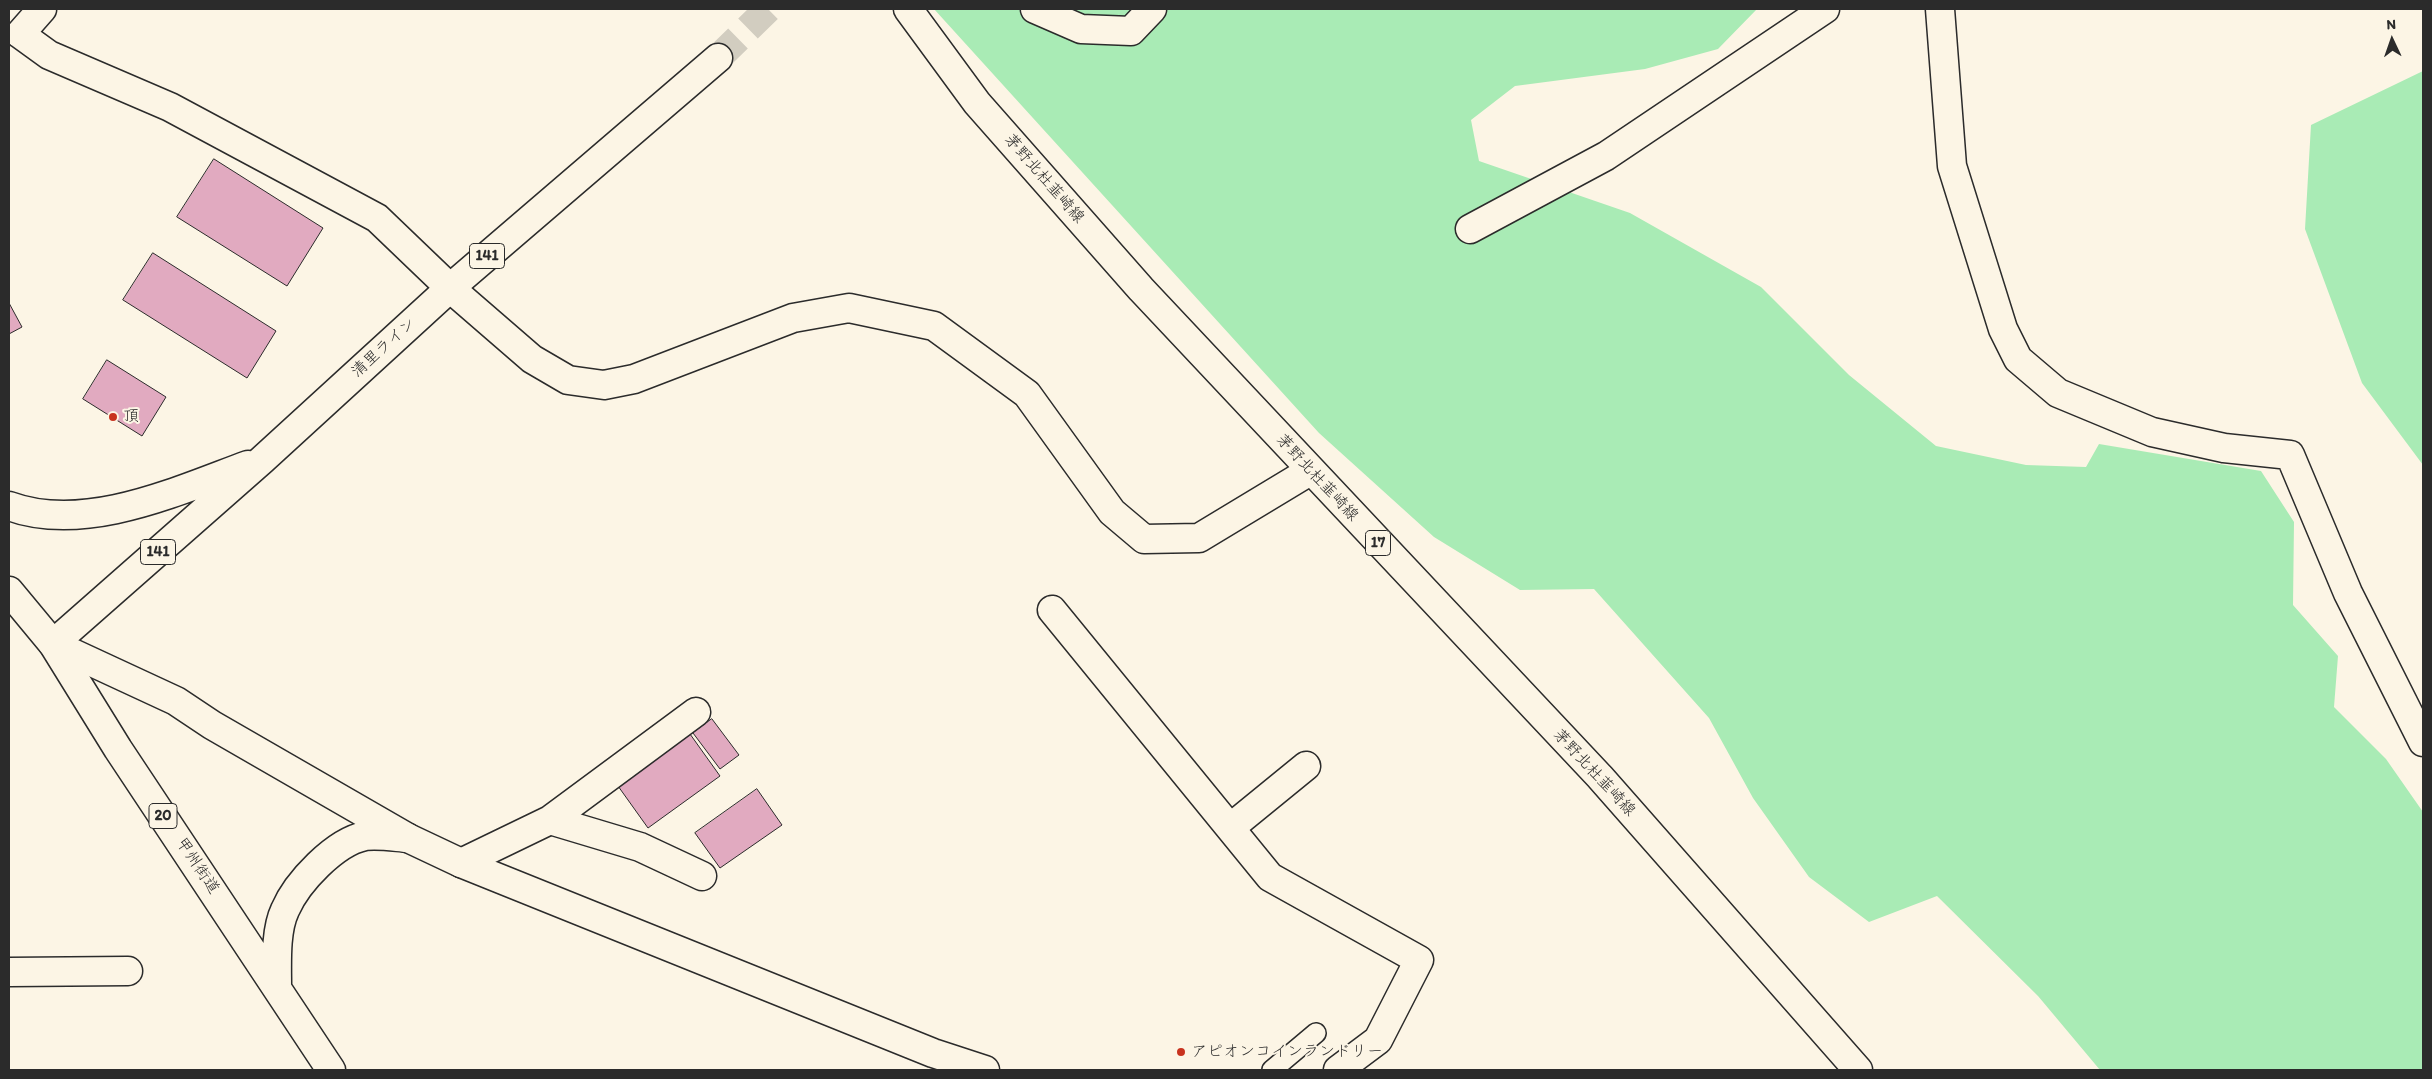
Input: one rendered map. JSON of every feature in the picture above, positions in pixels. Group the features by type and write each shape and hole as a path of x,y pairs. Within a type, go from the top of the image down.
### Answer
{"main road":[{"path":"42,9 20,34 49,55 170,107 377,218 450,288 532,359 568,380 604,386 634,379 792,318 849,308 934,326 1027,394 1112,512 1144,539 1200,538 1310,471"},
{"name":"茅野北杜韮崎線","path":"908,9 984,111 1141,289 1310,471 1600,777 1858,1070"},
{"path":"1035,9 1081,29 1131,31 1152,9"},
{"path":"1470,229 1606,156 1825,9"},
{"path":"1940,9 1952,166 2003,329 2018,359 2058,393 2152,432 2224,448 2290,455 2348,593 2423,742"},
{"name":"清里ライン","path":"53,644 262,460 450,288 718,58"},
{"path":"9,506 25,512 60,516 136,505 262,460"},
{"name":"甲州街道","path":"9,591 53,644 118,749 331,1070"},
{"path":"1052,610 1270,877 1419,960 1378,1040 1338,1070"},
{"path":"53,644 176,701 212,725 408,838 461,863 933,1053 986,1070"},
{"path":"461,863 550,820 696,712"},
{"path":"1230,828 1306,766"},
{"path":"550,820 640,847 702,876"},
{"path":"277,987 277,948 284,911 300,886 336,848 365,836 408,838"},
{"path":"9,972 128,971"}],"lane":[{"path":"1272,1070 1316,1033"}],"green space":[{"path":"934,9 1757,9 1718,49 1645,69 1515,86 1471,120 1479,161 1630,213 1761,287 1849,375 1936,446 2026,465 2086,467 2099,444 2261,471 2294,522 2293,605 2338,656 2334,707 2386,759 2423,812 2423,1070 2100,1070 2038,996 1937,896 1869,922 1809,877 1753,798 1709,718 1594,589 1520,590 1434,537 1319,433"},
{"path":"2423,71 2423,465 2362,383 2305,229 2311,125"}],"building":[{"path":"214,159 323,228 287,286 177,217"},
{"path":"153,253 276,331 247,378 123,300"},
{"path":"9,303 22,327 9,334"},
{"path":"107,360 166,397 142,436 83,399"},
{"path":"712,719 739,755 720,769 693,733"},
{"path":"690,734 720,776 648,828 618,786"},
{"path":"757,789 782,825 720,868 695,833"}],"tunnel":[{"path":"718,58 768,9"}],"place":[{"name":"頂","path":"113,417"},
{"name":"アピオンコインランドリー","path":"1181,1052"}]}
